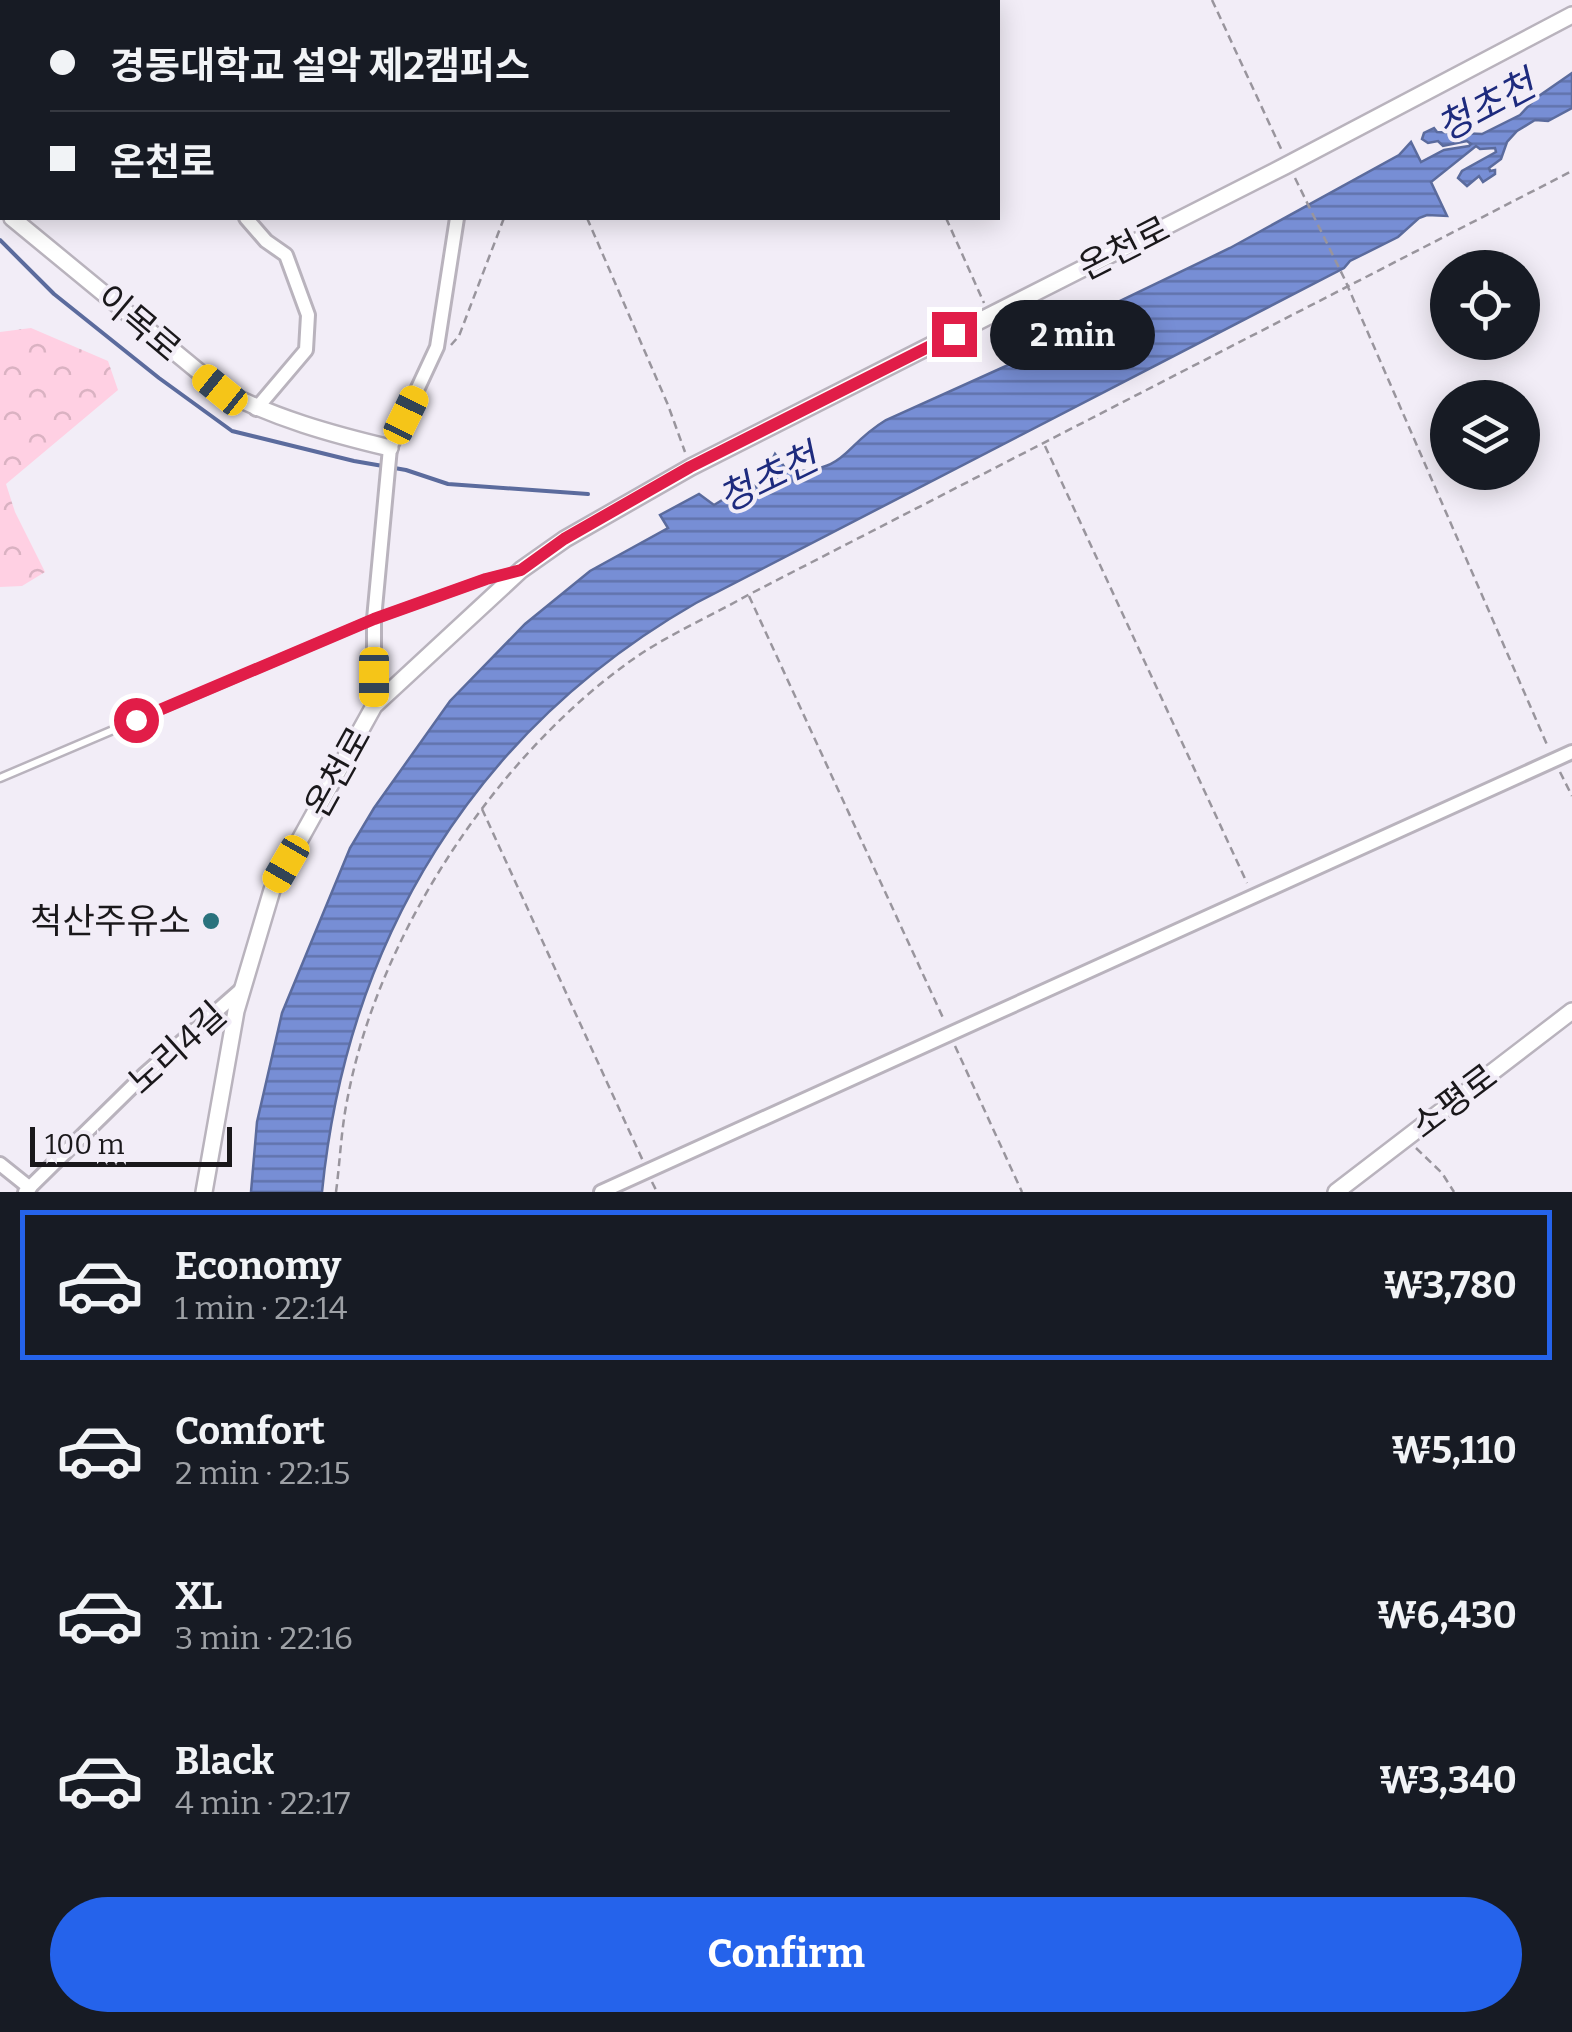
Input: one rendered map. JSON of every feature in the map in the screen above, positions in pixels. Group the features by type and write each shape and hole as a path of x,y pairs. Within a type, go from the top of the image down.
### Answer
{"street":[{"path":"1568,0 1572,12"},
{"name":"온천로","path":"204,1192 219,1095 243,988 272,890 374,706 521,570 564,539 690,467 1288,164 1572,12"},
{"name":"이목로","path":"14,220 220,390 256,409 331,434 390,448"},
{"path":"248,220 286,256 308,315 306,350 256,409"},
{"path":"374,706 374,619 390,448 437,347 457,220"},
{"path":"601,1192 1572,752"},
{"name":"노리4길","path":"27,1190 145,1074 243,988"},
{"name":"소평로","path":"1336,1192 1572,1010"},
{"path":"0,1164 27,1190"}],"lane":[{"path":"0,778 374,619 521,570"}],"path":[{"path":"1212,0 1288,164"},
{"path":"336,1192 347,1100 378,993 421,902 482,808 570,710 630,661 748,595 1572,171"},
{"path":"1296,182 1345,280 1572,796"},
{"path":"437,347 451,345 459,336 503,220"},
{"path":"589,220 668,405 690,467"},
{"path":"947,220 990,316"},
{"path":"1045,444 1253,896"},
{"path":"748,595 1022,1192"},
{"path":"482,808 657,1192"},
{"path":"1408,1137 1454,1192"}],"green space":[{"path":"31,328 108,361 118,390 6,484 15,512 45,572 22,586 0,587 0,332"}],"water":[{"name":"청초천","path":"1572,73 1572,108 1548,121 1535,120 1517,131 1507,142 1501,159 1489,168 1495,174 1483,182 1479,176 1467,186 1458,178 1462,171 1496,152 1495,148 1476,146 1431,182 1447,216 1419,218 1398,237 1350,261 1344,268 696,603 618,654 548,713 487,779 436,851 393,928 360,1012 336,1100 322,1192 251,1192 257,1122 282,1013 350,848 450,701 525,624 590,571 668,528 660,515 699,494 714,505 750,483 761,490 775,454 788,472 835,462 886,420 1006,366 1039,349 1074,323 1230,248 1399,155 1411,142 1421,162 1444,150 1469,146 1467,141 1443,146 1438,141 1428,143 1422,139 1424,133 1434,128 1437,132 1482,134 1520,115 1536,98"}],"waterway":[{"path":"0,240 54,294 232,431 406,470 448,484 588,494"}],"place":[{"name":"척산주유소","path":"211,921"}],"route":[{"path":"136,720 374,619 521,570 564,539 690,467 954,334"}]}
